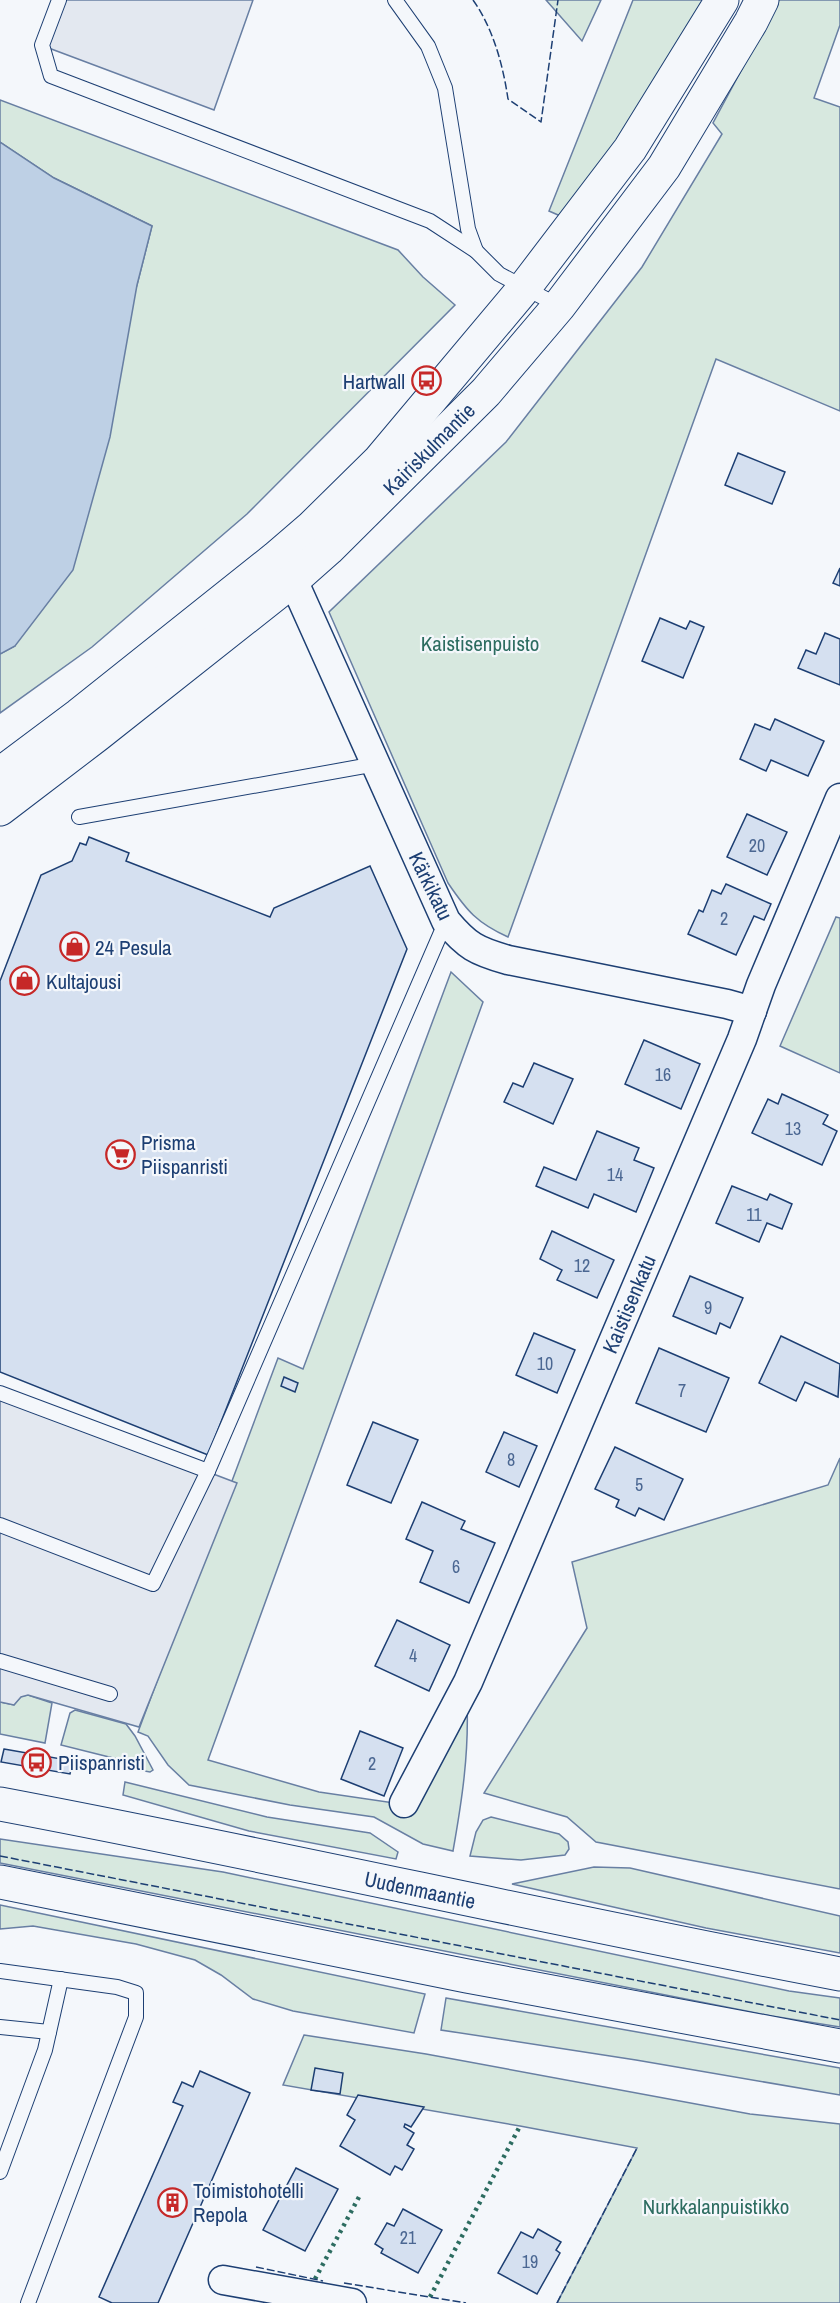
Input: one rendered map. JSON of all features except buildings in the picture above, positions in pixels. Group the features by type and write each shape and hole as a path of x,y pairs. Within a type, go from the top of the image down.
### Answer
{"street":[{"name":"Kairiskulmantie","path":"0,808 110,725 284,569 312,527 379,461 525,286 630,149 722,0"},
{"name":"Kairiskulmantie","path":"0,774 284,569 328,549 486,392 559,306 664,167 762,0"},
{"name":"Kärkikatu","path":"284,569 376,764 446,921 458,936 473,948 489,955 752,1011"},
{"name":"Kaistisenkatu","path":"404,1803 468,1683 742,1039 761,985 840,798"},
{"name":"Uudenmaantie","path":"0,1804 108,1824 700,1948 840,1974"},
{"path":"0,1882 467,1976 840,2046"},
{"path":"223,2280 352,2303"}],"lane":[{"path":"59,0 42,45 51,76 430,221 476,251 499,274 559,306"},
{"path":"396,0 428,46 445,88 468,229 476,251"},
{"path":"79,817 376,764"},
{"path":"0,1525 153,1584 208,1471 446,921"},
{"path":"0,1393 208,1471"},
{"path":"0,1661 110,1694"},
{"path":"0,1971 117,1987 136,1993 136,2017 28,2303"},
{"path":"0,2172 45,2050 61,1979"},
{"path":"0,2027 49,2032"}],"green space":[{"path":"546,0 601,0 582,41"},
{"path":"633,0 706,0 695,23 565,218 549,211"},
{"name":"Kaistisenpuisto","path":"779,0 840,0 840,25 814,98 840,107 840,411 716,359 508,937 480,921 448,883 329,612 506,442 642,267 722,134 713,123"},
{"path":"0,100 398,250 423,277 455,305 247,514 92,647 0,713 0,654 15,646 137,285 152,226 54,178 0,142"},
{"path":"836,917 840,918 840,1073 780,1046"},
{"path":"451,972 483,1002 208,1760 319,1792 394,1803 467,1703 464,1777 453,1851 423,1844 374,1817 290,1805 189,1785 168,1765 148,1736 138,1732 278,1358 303,1369"},
{"path":"840,1458 840,1889 596,1842 567,1817 484,1793 587,1628 572,1562 828,1485"},
{"path":"28,1695 52,1703 45,1743 0,1734 0,1702 14,1705 21,1696"},
{"path":"75,1710 126,1724 153,1770 150,1772 128,1768 117,1759 61,1745 70,1713"},
{"path":"125,1782 267,1817 370,1833 398,1852 396,1859 249,1831 123,1795"},
{"path":"491,1817 559,1834 568,1842 569,1849 565,1855 521,1860 470,1856 476,1832 483,1820"},
{"path":"0,1839 223,1872 789,1991 840,1998 840,2027 772,2016 0,1863"},
{"path":"594,1867 630,1868 840,1916 840,1953 706,1928 512,1884"},
{"path":"0,1905 425,1994 414,2033 293,2011 253,1999 221,1975 195,1960 136,1944 33,1926 0,1929"},
{"path":"446,1998 840,2068 840,2095 441,2030"},
{"name":"Nurkkalanpuistikko","path":"304,2035 426,2054 750,2114 840,2124 840,2303 557,2303 637,2148 283,2085"}],"shaded area":[{"path":"64,0 253,0 214,110 46,47"},
{"path":"0,1393 237,1483 139,1727 28,1695 21,1697 14,1705 0,1702"}],"water":[{"path":"0,142 54,178 152,226 137,285 110,437 73,570 15,646 0,654"}],"hedge":[{"path":"430,2297 520,2126"},
{"path":"315,2279 359,2197"}],"fence":[{"path":"473,0 486,22 496,47 508,99 541,122 558,0"},
{"path":"0,1856 840,2020"},
{"path":"557,2303 637,2148"},
{"path":"256,2267 323,2281"},
{"path":"344,2283 466,2303"}],"place":[{"name":"Hartwall","path":"426,381"},
{"name":"24 Pesula","path":"74,947"},
{"name":"Kultajousi","path":"25,981"},
{"name":"Prisma Piispanristi","path":"120,1154"},
{"name":"Piispanristi","path":"37,1762"},
{"name":"Toimistohotelli Repola","path":"172,2202"}]}
